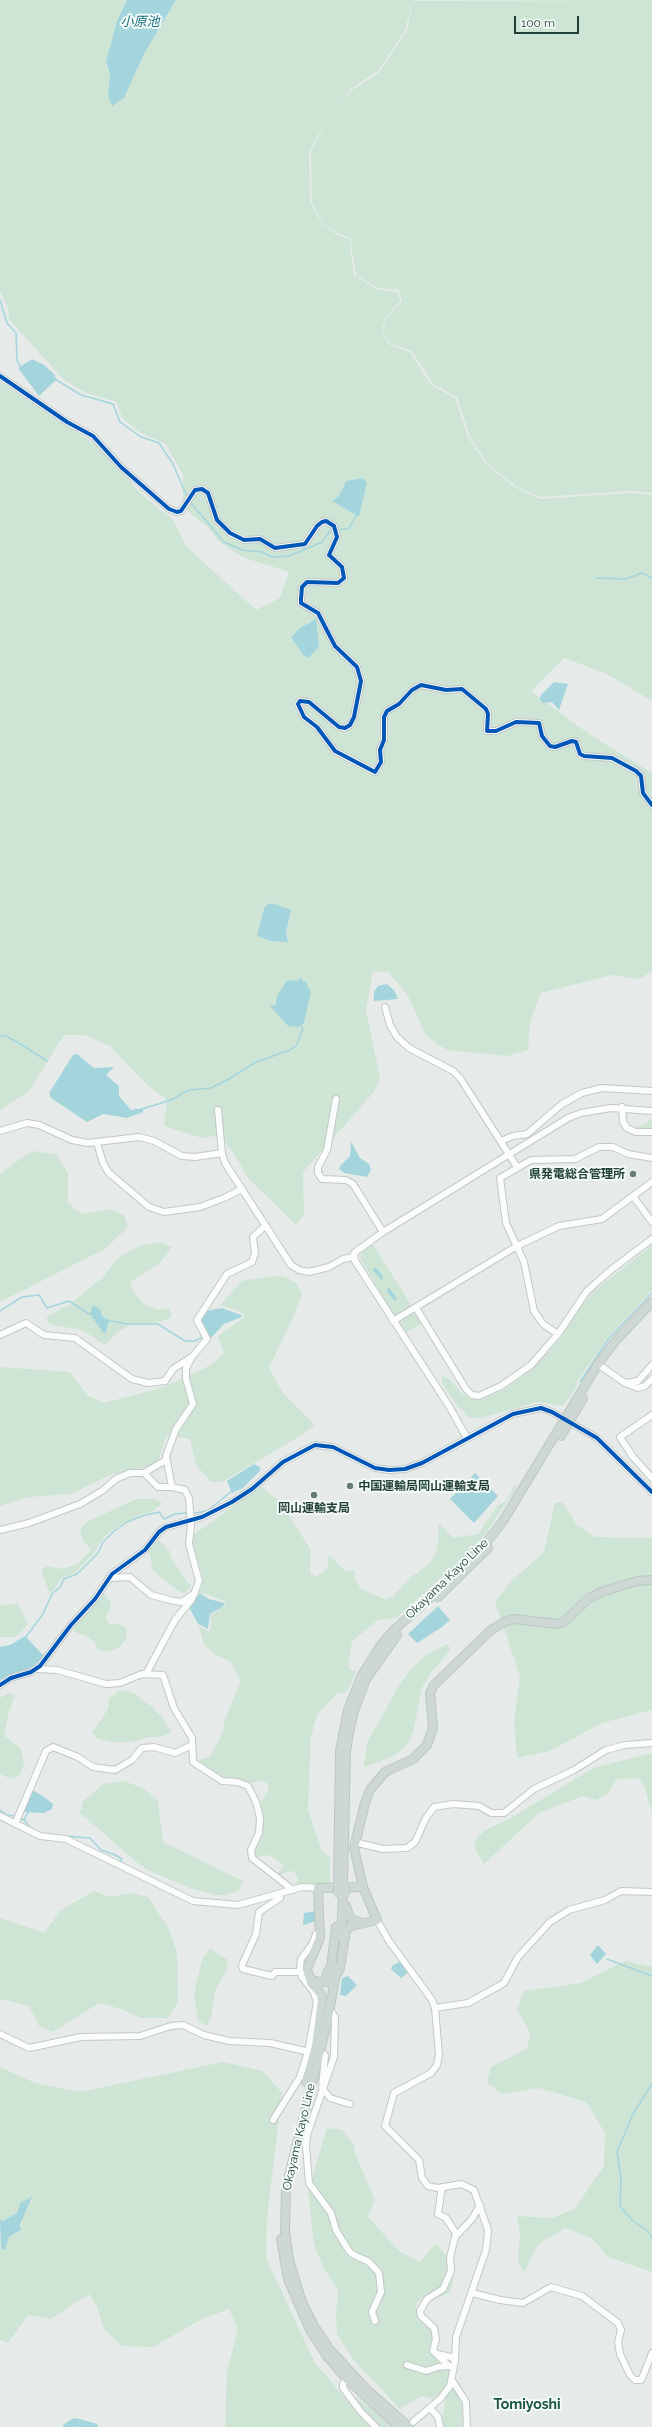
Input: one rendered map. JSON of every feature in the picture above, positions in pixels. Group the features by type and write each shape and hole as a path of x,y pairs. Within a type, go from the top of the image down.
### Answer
{"main road":[{"name":"Okayama Kayo Line","path":"342,1885 346,1752 354,1711 366,1679 398,1634 455,1583 490,1546 507,1523 607,1352 636,1317 652,1302"},
{"name":"Okayama Kayo Line","path":"314,2051 330,2010 336,1974 342,1894 340,1751 348,1710 361,1677 381,1645 394,1630 486,1543 503,1521 602,1368 629,1333 652,1309"},
{"path":"377,1920 363,1887 354,1842 365,1803 370,1790 378,1779 391,1768 421,1754 432,1737 434,1718 430,1693 432,1688 491,1630 498,1625 514,1619 557,1624 564,1622 588,1599 601,1592 637,1581 652,1580"},
{"path":"310,1979 308,1963 318,1946 320,1932 318,1888 363,1887"},
{"name":"Okayama Kayo Line","path":"342,1894 347,1914 361,1923"},
{"name":"Okayama Kayo Line","path":"310,1979 317,1983 325,1980 342,1894"},
{"name":"Okayama Kayo Line","path":"336,1974 340,1968 346,1930 351,1926 377,1920"},
{"name":"Okayama Kayo Line","path":"336,1926 328,1994 282,2177 280,2212 283,2256 298,2306 310,2330 327,2356 347,2379 399,2427"},
{"name":"Okayama Kayo Line","path":"310,1979 321,1994 322,2000 314,2051 286,2188 285,2232 289,2260 302,2302 314,2326 330,2350 365,2388 411,2424"}],"street":[{"path":"0,376 52,413 93,436 122,467 165,507 177,512 184,508 195,490 205,490 211,498 217,520 225,529 240,539 260,539 276,548 305,544 317,526 322,522 330,522 337,537 329,555 342,567 344,578 338,583 307,582 302,587 300,599 301,603 318,613 336,646 357,667 361,681 354,717 350,725 345,728 339,727 310,702 300,701 298,704 304,717 317,727 335,751 375,772 381,762 380,750 384,740 384,717 387,711 399,704 421,685 446,690 462,688 486,709 488,714 487,731 496,731 516,722 539,723 542,736 550,746 555,747 572,741 576,742 580,754 584,756 612,758 636,771 641,776 643,793 652,805"},
{"path":"385,1007 390,1025 397,1036 409,1048 423,1057 453,1071 460,1078 517,1167"},
{"path":"500,1141 513,1136 527,1134 562,1104 582,1092 602,1088 652,1091"},
{"path":"336,1099 327,1150 318,1167 318,1174 322,1179 346,1180 353,1184 383,1232"},
{"path":"467,1438 449,1406 393,1322 354,1257 356,1250 568,1118 588,1112 622,1107 652,1111"},
{"path":"622,1107 623,1122 627,1128 636,1132 652,1132"},
{"path":"218,1110 222,1153 225,1163 284,1256 299,1270 309,1272 329,1267 343,1259 354,1257"},
{"path":"0,1131 27,1123 72,1140 97,1143 125,1137 139,1137 154,1141 182,1156 195,1157 222,1153"},
{"path":"97,1143 103,1163 108,1172 149,1207 164,1212 200,1208 224,1198 242,1188"},
{"path":"558,1334 543,1324 534,1311 524,1262 506,1223 500,1178 531,1160 575,1159 593,1148 604,1146 633,1155 652,1158"},
{"path":"393,1322 517,1246 559,1226 592,1222 602,1219 652,1182"},
{"path":"633,1196 652,1222"},
{"path":"172,1487 166,1460 176,1429 193,1404 185,1374 192,1357 207,1339 197,1323 199,1315 227,1274 252,1262 255,1253 253,1237 265,1226"},
{"path":"416,1308 466,1389 472,1395 483,1394 519,1374 542,1354 558,1334 587,1292 612,1268 652,1239"},
{"path":"0,1335 26,1323 44,1335 75,1338 132,1379 148,1382 165,1381 173,1369 192,1357"},
{"path":"625,1383 638,1381 652,1365"},
{"path":"602,1368 625,1383 638,1388 645,1386 652,1379"},
{"path":"37,1669 71,1625 95,1599 109,1578 120,1566 145,1550 159,1532 166,1527 190,1521 232,1502 252,1489 286,1459 315,1445 329,1446 375,1468 395,1470 414,1467 513,1414 531,1409 546,1410 597,1438 652,1492"},
{"path":"652,1415 620,1437 633,1457 652,1478"},
{"path":"0,1530 29,1523 80,1504 121,1476 130,1473 144,1473 166,1460"},
{"path":"144,1473 158,1488 172,1487 185,1490 188,1495 190,1521 189,1544 199,1581 195,1593 175,1620 146,1674"},
{"path":"109,1578 130,1577 151,1595 174,1601 182,1602 195,1593"},
{"path":"0,1684 10,1678 37,1669 57,1670 106,1684 120,1683 146,1674 163,1675 174,1708 192,1738 193,1762 222,1781 237,1782 248,1786 256,1802 260,1818 259,1832 251,1850 252,1858 294,1890"},
{"path":"354,1842 383,1850 407,1848 415,1842 426,1818 434,1807 452,1804 479,1806 491,1813 504,1813 534,1789 574,1770 606,1750 625,1744 652,1743"},
{"path":"15,1824 46,1751 53,1747 78,1757 93,1767 115,1770 132,1760 142,1748 154,1747 176,1753 192,1745"},
{"path":"0,1816 40,1836 66,1839 193,1901 238,1905 302,1888 318,1888"},
{"path":"435,2008 468,2003 504,1983 518,1957 550,1922 569,1910 605,1900 621,1891 652,1892"},
{"path":"280,1894 280,1898 259,1912 256,1934 242,1965 243,1969 272,1976 275,1972 300,1972"},
{"path":"377,1920 435,2008 439,2055 437,2065 430,2073 394,2093 384,2124 386,2129 419,2160 422,2178 425,2183 433,2187 461,2184 477,2193 488,2230 488,2242 472,2293 459,2322 452,2380 446,2392 411,2424"},
{"path":"273,2120 300,2077 314,2051 317,2002 316,1996 305,1983 300,1972 301,1959 313,1943 316,1934 320,1932"},
{"path":"330,2010 335,2017 334,2057 307,2135 306,2146 309,2183 331,2213 336,2230 349,2251 369,2262 379,2273 381,2292 372,2312 375,2321"},
{"path":"0,2034 29,2048 81,2037 140,2036 171,2026 183,2025 204,2035 229,2041 270,2043 314,2051 325,2055 322,2088 330,2098 350,2104"},
{"path":"442,2187 438,2214 446,2218 457,2235"},
{"path":"407,2365 414,2369 426,2371 438,2367 448,2367 448,2364 432,2349 436,2339 434,2328 421,2316 420,2311 423,2303 440,2292 449,2279 450,2258 457,2235 472,2219 480,2205"},
{"path":"472,2293 500,2300 523,2302 551,2287 582,2296 618,2323 621,2330 618,2342 620,2354 630,2375 635,2380 640,2380 643,2376 652,2353"},
{"path":"436,2354 451,2357 455,2361"},
{"path":"347,2379 343,2384 343,2388 361,2412 376,2427"},
{"path":"452,2380 466,2402 466,2427"},
{"path":"430,2408 438,2417 440,2427"}],"green space":[{"path":"0,0 127,0 117,21 106,65 110,74 108,95 124,98 144,54 176,0 413,0 405,30 378,71 351,89 335,108 352,90 379,73 407,30 413,1 652,0 652,493 630,491 540,497 518,488 487,463 470,437 457,397 433,384 412,351 389,343 383,332 386,318 402,301 399,290 377,288 356,275 350,238 339,234 323,224 312,203 311,152 328,116 309,152 310,202 322,224 339,236 349,239 354,275 376,289 398,292 400,301 385,318 382,331 388,344 410,352 431,385 455,398 468,437 486,464 516,488 540,499 631,493 652,495 652,701 605,673 564,658 531,691 589,734 652,773 652,971 640,979 612,975 541,993 530,1022 528,1050 507,1056 447,1050 426,1036 408,996 388,972 373,972 366,1009 380,1078 374,1092 303,1172 304,1214 296,1225 249,1179 226,1142 214,1136 202,1138 164,1126 167,1100 146,1084 110,1046 85,1035 64,1035 29,1091 0,1110 0,382 98,446 139,492 173,520 186,546 256,610 280,598 289,572 242,557 217,540 208,527 188,512 183,500 183,475 166,444 141,433 122,418 117,402 86,393 63,379 9,319 8,308 0,291","holes":["359,478 367,483 359,517 332,501 339,497 346,481","310,621 317,628 318,649 303,655 291,637","272,903 284,909 291,915 286,933 288,939 257,936 266,905","302,980 311,992 304,1023 273,1007 277,996"]},
{"path":"652,1118 652,1130 636,1130 636,1127 647,1123"},
{"path":"31,1151 56,1154 68,1173 68,1203 82,1214 109,1209 124,1215 128,1227 105,1249 0,1302 0,1174"},
{"path":"161,1242 172,1247 160,1263 131,1282 132,1290 143,1303 158,1310 170,1308 171,1318 155,1323 132,1323 116,1334 105,1345 82,1330 52,1325 46,1320 49,1315 69,1305 103,1277 118,1258 141,1245"},
{"path":"373,1244 412,1307 397,1317 394,1316 360,1258 362,1252"},
{"path":"652,1245 652,1290 609,1336 577,1381 577,1386 563,1406 538,1402 481,1418 470,1418 456,1404 442,1383 442,1376 448,1378 464,1395 482,1400 505,1389 533,1369 561,1338 576,1313 593,1292"},
{"path":"273,1276 285,1277 297,1284 302,1293 296,1311 269,1368 283,1393 315,1425 305,1433 224,1481 211,1482 196,1465 190,1439 167,1435 158,1462 150,1466 110,1475 71,1494 28,1497 0,1506 0,1367 70,1372 87,1395 104,1403 164,1387 211,1365 224,1353 218,1336 245,1317 240,1312 220,1305 242,1281"},
{"path":"412,1312 416,1313 423,1322 406,1333 400,1324 400,1319"},
{"path":"261,1486 281,1503 311,1550 310,1573 315,1577 327,1569 329,1555 346,1572 355,1570 355,1579 361,1589 384,1599 392,1597 411,1577 428,1565 436,1553 439,1535 438,1526 440,1524 453,1538 478,1534 497,1506 506,1501 514,1486 517,1487 483,1537 460,1562 396,1618 378,1620 352,1641 348,1668 356,1672 347,1692 337,1693 317,1715 311,1736 308,1810 321,1850 330,1857 330,1885 309,1883 294,1884 298,1881 294,1872 288,1871 280,1876 277,1875 284,1865 269,1855 258,1857 254,1854 263,1824 259,1805 268,1791 268,1784 264,1781 248,1783 222,1777 196,1761 210,1757 223,1732 225,1719 241,1681 230,1661 215,1655 204,1644 199,1627 209,1631 211,1628 211,1615 226,1604 225,1601 200,1592 203,1578 192,1542 193,1535"},
{"path":"137,1499 155,1499 162,1503 151,1513 139,1515 117,1527 104,1537 94,1553 75,1573 62,1578 50,1594 41,1570 48,1566 62,1569 77,1564 91,1550 83,1540 80,1530 88,1521"},
{"path":"555,1502 563,1503 577,1525 595,1537 652,1538 652,1710 602,1723 550,1751 517,1758 514,1721 520,1676 495,1602 511,1581 544,1552"},
{"path":"159,1540 169,1550 171,1558 191,1587 183,1594 153,1571 149,1551"},
{"path":"103,1593 111,1602 111,1608 105,1617 109,1624 118,1624 126,1628 127,1638 120,1647 107,1652 98,1650 96,1644 87,1636 75,1632 73,1627"},
{"path":"18,1604 28,1624 15,1637 0,1637 0,1605"},
{"path":"447,1644 451,1649 433,1670 422,1688 413,1733 406,1746 392,1757 364,1767 367,1743 397,1689 410,1670 427,1654"},
{"path":"121,1690 134,1693 152,1707 164,1719 171,1732 160,1737 148,1737 133,1742 109,1742 97,1738 92,1733 108,1709 109,1698"},
{"path":"8,1693 15,1696 9,1712 4,1736 21,1748 24,1763 21,1774 11,1779 0,1774 0,1698"},
{"path":"652,1753 652,1813 643,1783 638,1778 617,1779 606,1795 596,1800 583,1796 539,1813 484,1864 475,1849 475,1840 485,1830 511,1818 593,1768"},
{"path":"124,1781 143,1788 158,1801 163,1842 243,1881 238,1891 225,1895 216,1895 193,1889 154,1873 140,1865 80,1813 83,1801 103,1784"},
{"path":"94,1891 110,1897 130,1893 148,1897 169,1929 177,1954 178,2003 168,2018 141,2018 121,2009 99,2003 53,2032 39,2026 29,2006 0,1999 0,1918 44,1933 61,1910"},
{"path":"210,1949 228,1960 226,1972 215,1991 211,2017 207,2026 198,2021 194,1994 202,1960"},
{"path":"625,1961 652,1967 652,2272 608,2257 593,2239 565,2228 538,2245 524,2272 518,2261 520,2234 517,2216 553,2218 575,2208 604,2166 605,2133 586,2102 539,2088 502,2094 487,2083 491,2067 527,2049 530,2033 517,2009 524,1991 581,1983"},
{"path":"223,2062 263,2071 282,2093 267,2218 266,2258 315,2363 370,2427 225,2427 227,2371 238,2329 229,2309 204,2318 153,2347 122,2346 104,2329 96,2304 89,2294 51,2319 28,2315 8,2343 0,2340 0,2249 5,2250 9,2237 19,2232 26,2209 33,2199 19,2205 17,2213 4,2221 0,2220 0,2067 35,2083 80,2092"},
{"path":"327,2128 342,2130 353,2143 356,2156 375,2200 368,2217 399,2251 420,2262 436,2243 452,2263 453,2282 449,2293 439,2298 427,2293 416,2304 417,2315 429,2322 434,2331 433,2348 451,2365 446,2386 433,2399 421,2396 400,2409 353,2359 337,2334 336,2315 338,2290 323,2267 314,2244 308,2192"},
{"path":"452,2383 463,2402 462,2427 443,2427 442,2419 446,2398"},
{"path":"356,2397 371,2408 391,2427 380,2427 354,2400"}],"water":[{"name":"小原池","path":"127,0 176,0 144,54 124,98 112,106 108,95 110,74 106,62 117,21"},
{"path":"32,359 44,365 55,375 56,380 39,396 18,368"},
{"path":"362,478 367,483 359,517 332,501 339,496 346,481"},
{"path":"316,619 319,647 308,658 303,655 291,637 300,628"},
{"path":"554,682 568,684 559,710 552,702 543,703 540,700 541,695"},
{"path":"272,903 291,910 286,933 288,942 271,941 257,936 264,908 266,905"},
{"path":"302,977 302,981 305,981 311,992 304,1023 298,1027 288,1026 270,1006 275,1005 277,996 286,982 290,980 297,981"},
{"path":"387,984 394,990 398,999 374,1001 374,992 378,986"},
{"path":"77,1054 94,1068 114,1067 106,1075 119,1086 119,1096 131,1110 143,1108 143,1112 127,1118 103,1114 87,1122 51,1098 49,1093 73,1055"},
{"path":"351,1142 360,1158 369,1164 371,1170 367,1177 344,1173 339,1169 350,1156"},
{"path":"375,1267 383,1276 382,1281 373,1270"},
{"path":"388,1287 397,1298 395,1301 387,1292"},
{"path":"93,1305 100,1309 102,1316 109,1321 105,1335 90,1314"},
{"path":"222,1308 241,1315 242,1317 224,1324 211,1338 200,1320 205,1311"},
{"path":"254,1464 260,1467 260,1471 243,1488 232,1493 227,1481"},
{"path":"475,1473 498,1496 474,1523 450,1499"},
{"path":"200,1593 209,1599 225,1603 222,1607 210,1614 208,1629 198,1624 189,1607"},
{"path":"438,1606 450,1620 417,1643 408,1634"},
{"path":"25,1636 44,1656 30,1670 17,1672 0,1680 0,1647 10,1645"},
{"path":"32,1790 53,1804 52,1809 44,1813 23,1812"},
{"path":"315,1911 316,1921 303,1925 304,1913"},
{"path":"598,1945 606,1954 597,1964 590,1955"},
{"path":"401,1961 409,1972 401,1978 391,1969 392,1966"},
{"path":"348,1976 357,1985 346,1996 340,1995 342,1978"},
{"path":"32,2197 20,2225 21,2230 9,2237 5,2250 1,2249 0,2220 3,2221 17,2213 20,2203"}],"waterway":[{"path":"0,300 7,323 16,333 17,360 21,368"},
{"path":"55,379 81,395 113,404 120,422 141,437 159,443 173,464 188,499"},
{"path":"190,502 224,542 242,550 262,552 272,557 289,556 322,542 330,531 334,531"},
{"path":"338,530 349,528 357,514"},
{"path":"596,578 626,579 642,573 652,578"},
{"path":"142,1109 171,1100 189,1090 211,1088 256,1062 290,1050 296,1046 300,1037 303,1029 300,1025"},
{"path":"0,1036 6,1036 47,1061"},
{"path":"580,1382 609,1338 652,1293"},
{"path":"0,1311 22,1297 39,1295 47,1308 69,1301 89,1314 92,1313"},
{"path":"106,1320 127,1324 158,1324 185,1341 195,1341 204,1336"},
{"path":"195,1513 207,1511 232,1491"},
{"path":"25,1638 43,1614 52,1594 60,1587 64,1579 77,1574 98,1553 103,1542 113,1532 127,1522 142,1516 159,1512 164,1519 175,1514 186,1513"},
{"path":"0,1810 7,1815 16,1816"},
{"path":"24,1820 28,1812"},
{"path":"20,1818 24,1820 32,1829"},
{"path":"66,1836 90,1838 101,1850 122,1859 120,1861 125,1865"},
{"path":"607,1959 652,1976"},
{"path":"652,2084 633,2114 617,2152 621,2179 620,2206 632,2220 649,2232 652,2239"},
{"path":"67,2427 75,2422 94,2427"}],"cycle path":[{"path":"0,376 67,422 93,436 121,467 169,509 177,512 181,511 195,490 202,489 208,493 217,520 230,533 244,540 260,539 275,548 305,544 317,526 322,522 326,521 334,526 337,537 329,555 342,567 344,578 338,583 307,582 302,587 301,603 318,613 335,646 357,667 361,681 354,717 350,725 345,728 339,727 309,702 300,701 298,704 304,717 317,727 335,751 375,772 381,762 380,750 384,740 384,717 387,711 399,704 412,690 421,685 446,690 462,689 486,709 488,714 487,731 496,731 516,722 539,723 542,736 550,746 555,747 572,741 576,742 580,754 584,756 612,758 636,771 641,776 643,793 652,805"},
{"path":"0,1685 11,1678 31,1672 40,1666 71,1625 95,1599 112,1574 145,1550 159,1532 166,1527 202,1517 232,1502 252,1489 283,1462 315,1445 333,1447 375,1468 389,1470 405,1469 422,1463 513,1414 541,1408 552,1412 597,1438 652,1492"}],"place":[{"name":"県発電総合管理所","path":"633,1174"},
{"name":"中国運輸局岡山運輸支局","path":"350,1486"},
{"name":"岡山運輸支局","path":"314,1495"}],"district":[{"name":"Tomiyoshi","path":"527,2405"}]}
